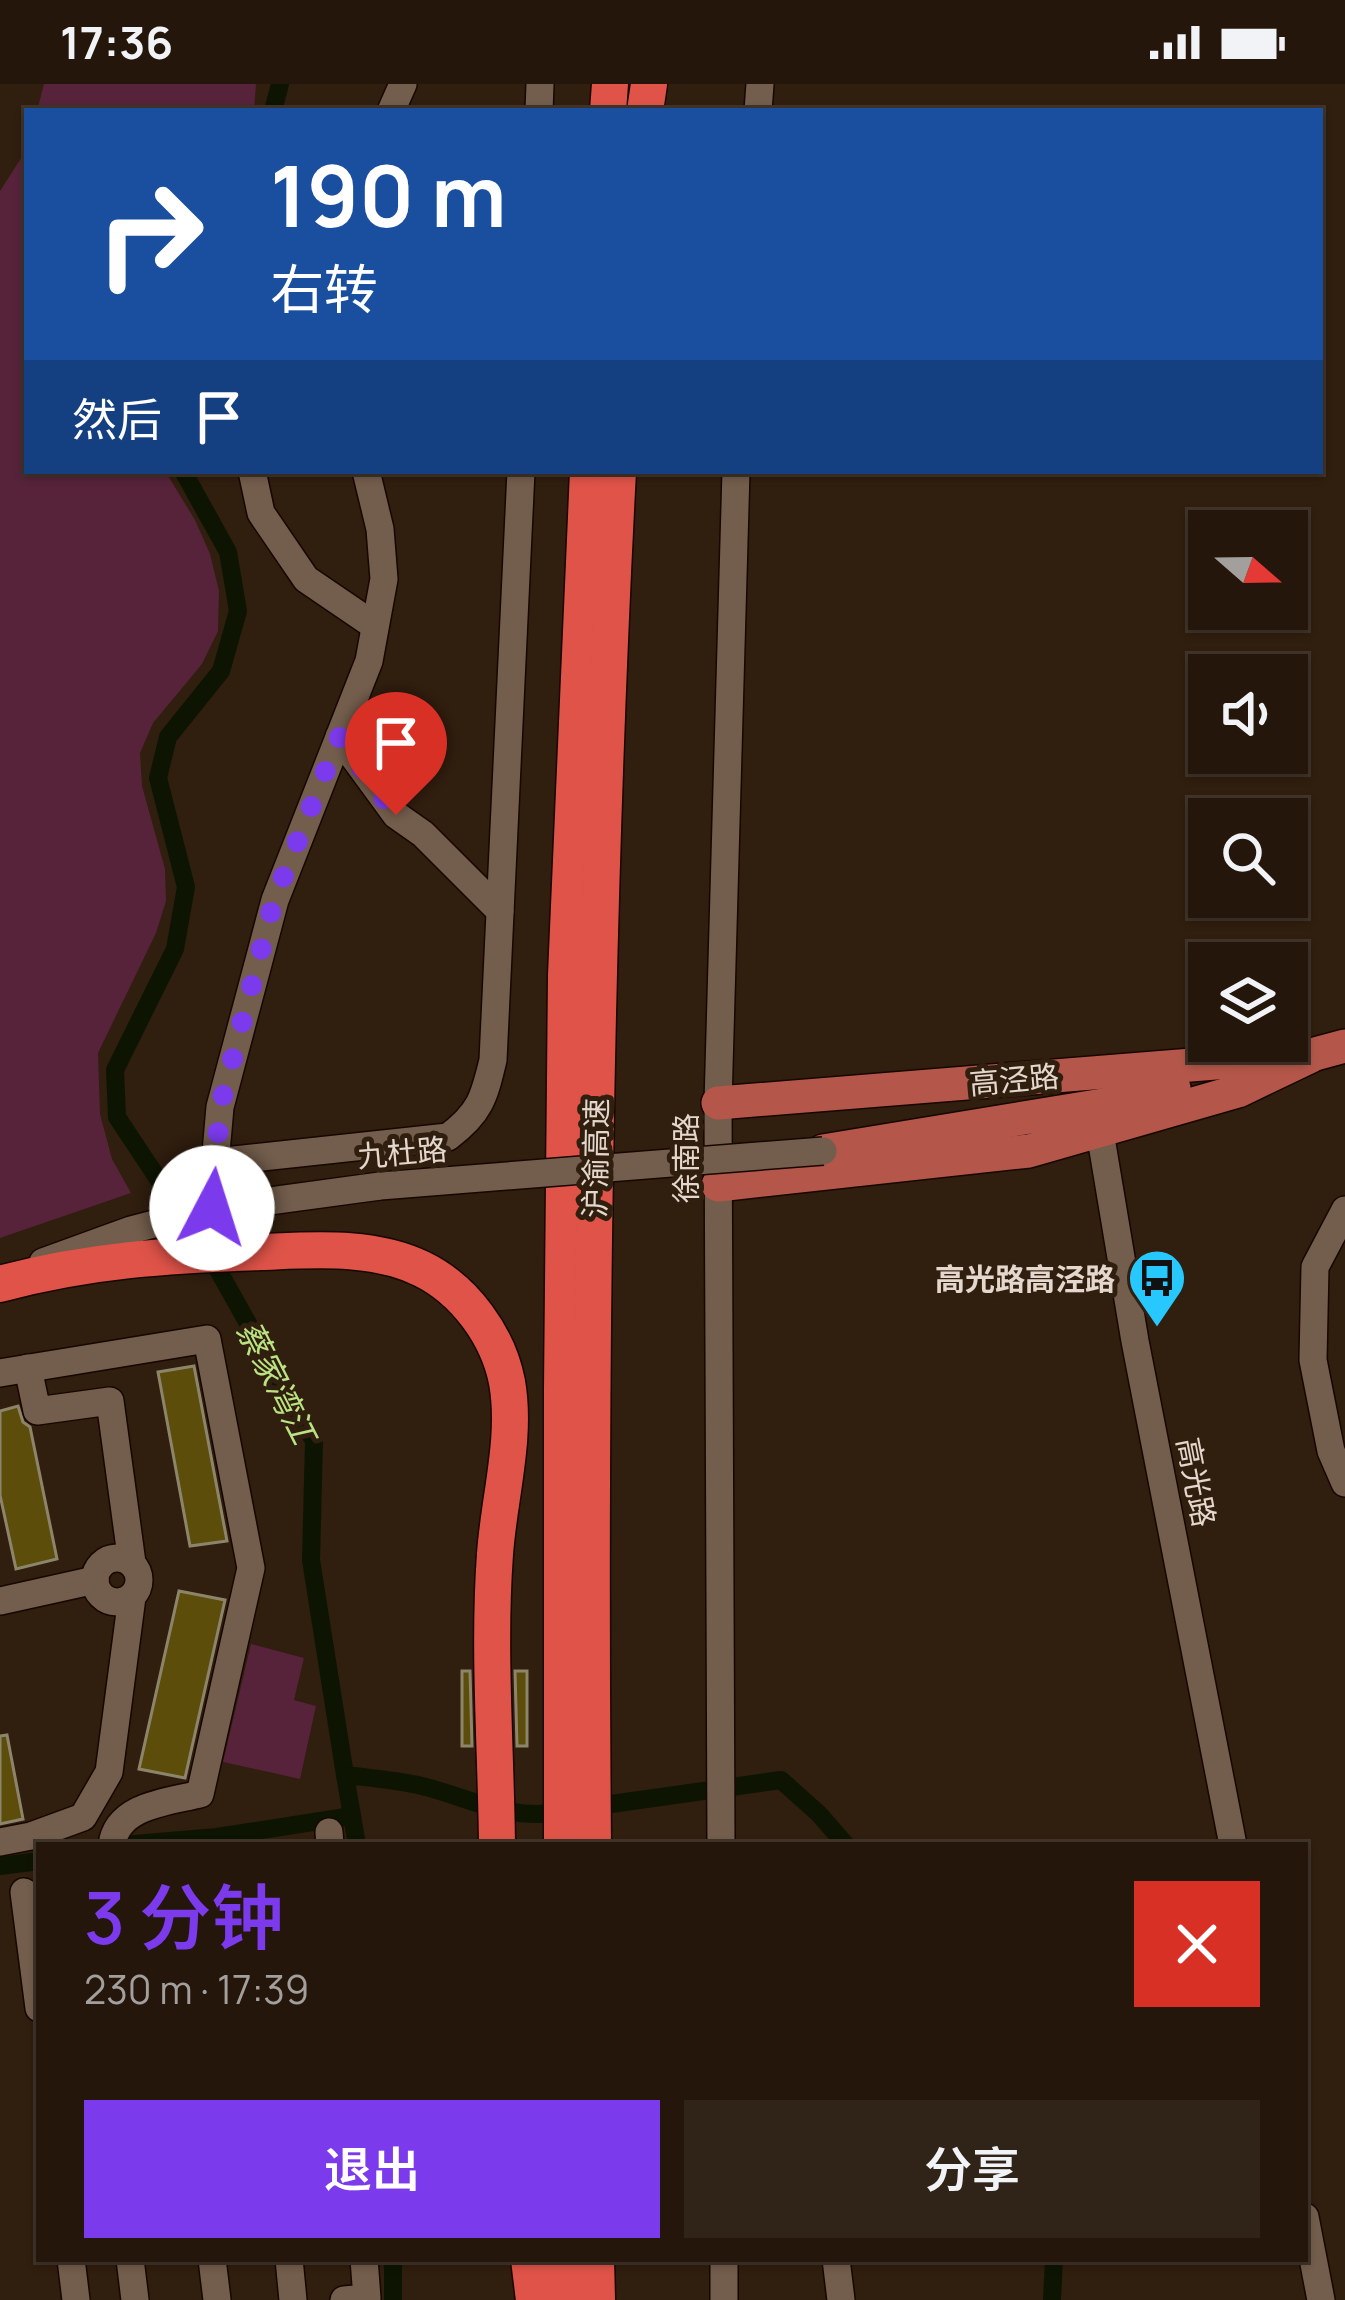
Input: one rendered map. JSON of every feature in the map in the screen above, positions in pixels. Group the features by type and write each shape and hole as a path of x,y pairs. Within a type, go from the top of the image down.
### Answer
{"highway":[{"name":"沪渝高速","path":"588,474 566,975 562,1388 577,1772 592,1842"},
{"name":"沪渝高速","path":"563,1842 577,1772 598,975 620,474"},
{"path":"0,1281 87,1264 175,1255 345,1251 388,1257 423,1270 455,1292 481,1320 498,1352 510,1413 493,1592 497,1842"},
{"path":"530,2262 534,2300"},
{"path":"563,2262 563,2300"},
{"path":"596,2262 597,2300"}],"main road":[{"name":"高泾路","path":"823,1151 1103,1105 1345,1046"},
{"name":"高泾路","path":"718,1103 1311,1056"},
{"name":"高泾路","path":"718,1185 1029,1151 1238,1091 1311,1056"}],"street":[{"path":"253,474 261,513 306,578 376,626"},
{"path":"212,1208 220,1107 274,900 369,661 384,579 380,530 367,474"},
{"path":"215,1162 448,1137 469,1121 484,1099 493,1060 521,474"},
{"name":"徐南路","path":"722,1842 718,1103 736,474"},
{"path":"339,737 396,815 424,834 500,911"},
{"name":"高光路","path":"1100,1132 1232,1842"},
{"name":"九杜路","path":"0,1281 131,1230 212,1208 380,1186 823,1151"},
{"path":"1345,1210 1316,1267 1313,1360 1330,1451 1345,1484"},
{"path":"0,1842 83,1817 109,1772 132,1597 140,1584 132,1563 110,1401 37,1411 14,1370 207,1339 251,1568 200,1794 137,1810 117,1833"},
{"path":"132,1563 111,1558 100,1566 95,1580 105,1598 119,1602 132,1597"},
{"path":"0,1601 95,1580"},
{"path":"21,1892 36,1989"},
{"path":"1308,2233 1321,2300"},
{"path":"70,2262 76,2300"},
{"path":"130,2262 135,2300"},
{"path":"212,2262 217,2300"},
{"path":"289,2262 293,2300"},
{"path":"344,2300 367,2298 364,2262"},
{"path":"724,2262 724,2300"},
{"path":"836,2262 841,2300"}],"shaded area":[{"path":"44,84 256,84 254,108 38,108"},
{"path":"24,154 24,474 167,474 195,520 219,591 218,631 202,664 153,723 140,753 142,786 165,869 166,901 156,933 98,1053 100,1114 112,1159 131,1193 0,1238 0,191"},
{"path":"251,1644 304,1658 294,1700 316,1706 300,1779 223,1762"}],"building":[{"path":"194,1366 227,1541 190,1546 158,1372"},
{"path":"18,1406 30,1427 57,1559 16,1569 0,1495 0,1411"},
{"path":"179,1591 225,1600 185,1778 139,1769"},
{"path":"462,1671 470,1671 472,1746 462,1746"},
{"path":"515,1671 527,1671 527,1746 517,1746"},
{"path":"7,1735 23,1819 0,1824 0,1736"}],"waterway":[{"name":"蔡家湾江","path":"274,108 280,84"},
{"name":"蔡家湾江","path":"185,474 228,552 238,611 221,671 168,737 158,778 186,887 175,949 115,1070 117,1117 217,1268 314,1441 311,1560 345,1775 422,1786 507,1811 563,1812"},
{"path":"345,1775 356,1842"},
{"name":"蔡家湾江","path":"590,1807 781,1780 843,1842"},
{"path":"158,1842 352,1816"},
{"path":"0,1866 36,1861"},
{"path":"393,2262 393,2300"},
{"name":"蔡家湾江","path":"1052,2300 1054,2262"}],"place":[{"name":"高光路高泾路","path":"1157,1329"}],"route":[{"path":"212,1208 220,1107 274,900 339,737 396,815"}]}
